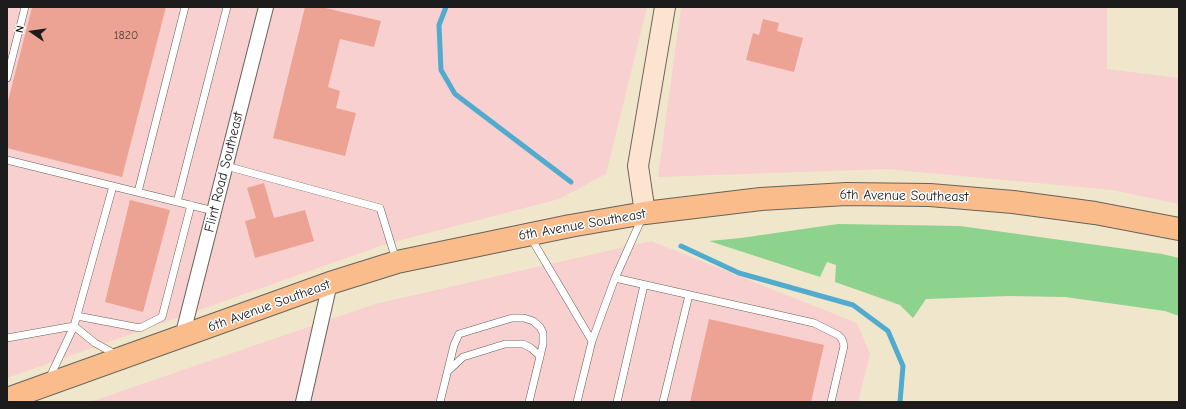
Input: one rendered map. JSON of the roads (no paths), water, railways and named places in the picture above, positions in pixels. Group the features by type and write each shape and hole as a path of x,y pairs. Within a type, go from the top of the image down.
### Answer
{"main road":[{"name":"6th Avenue Southeast","path":"7,399 182,338 330,283 397,262 528,234 644,213 785,198 846,194 930,195 999,200 1095,213 1179,229"}],"street":[{"name":"Flint Road Southeast","path":"182,338 266,7"},
{"path":"644,213 638,166 665,7"},
{"path":"303,402 330,283"}],"lane":[{"path":"7,78 24,7"},
{"path":"138,192 185,7"},
{"path":"177,202 227,7"},
{"path":"7,160 214,211"},
{"path":"226,166 380,208 397,262"},
{"path":"46,385 74,326 113,186"},
{"path":"77,316 140,328 162,318 191,205"},
{"path":"577,402 592,340 614,278 644,213"},
{"path":"528,234 592,340"},
{"path":"614,278 814,322 838,335 842,339 844,346 831,402"},
{"path":"617,402 644,285"},
{"path":"663,402 689,295"},
{"path":"440,402 454,345 460,334 512,318 524,318 533,321 540,327 543,333 540,356 529,402"},
{"path":"7,338 74,326 95,343 122,358"},
{"path":"447,372 463,357 506,344 523,344 531,348 540,356"}],"waterway":[{"path":"446,7 439,25 441,70 455,94 571,182"},
{"path":"681,246 739,273 853,305 888,331 903,366 900,402"}]}
